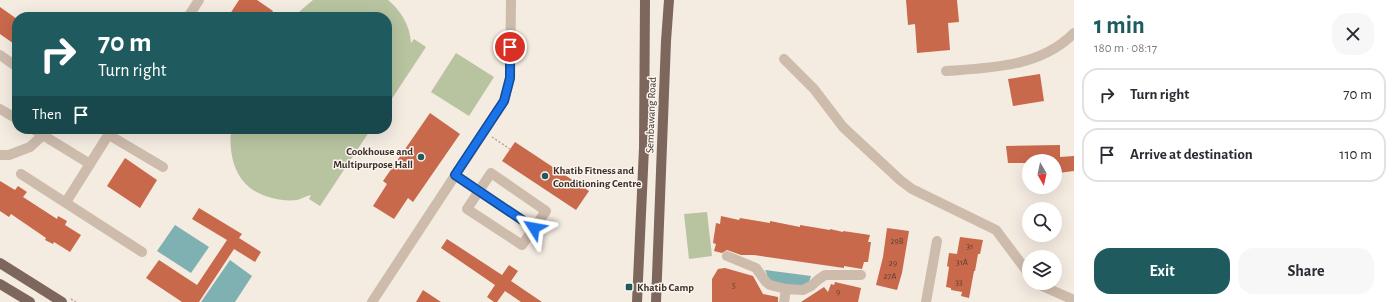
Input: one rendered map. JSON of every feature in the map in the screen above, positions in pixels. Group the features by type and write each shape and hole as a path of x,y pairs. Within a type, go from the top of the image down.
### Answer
{"main road":[{"name":"Sembawang Road","path":"637,302 644,156 645,0"},
{"name":"Sembawang Road","path":"656,302 666,41 669,0"},
{"path":"0,263 62,302"},
{"path":"0,284 30,302"}],"street":[{"path":"191,12 199,0"},
{"path":"372,302 504,101 510,78 511,0"},
{"path":"946,71 998,67 1028,60 1052,50 1074,33"},
{"path":"0,55 12,63"},
{"path":"784,59 814,89 843,126 900,180 916,191 996,230 1022,265"},
{"path":"0,109 12,116"},
{"path":"66,202 109,134"},
{"path":"117,134 163,167"},
{"path":"0,155 9,155 30,147 42,135 90,164"},
{"path":"490,173 546,211 534,228 522,245 467,209 490,173"},
{"path":"22,174 142,252"},
{"path":"455,175 534,228"},
{"path":"926,302 937,241"},
{"path":"727,256 756,268 770,285 786,289 802,290 811,286 825,275 861,275"},
{"path":"784,302 786,289"},
{"path":"1051,290 1074,300"}],"path":[{"path":"484,131 510,149"}],"green space":[{"path":"313,0 388,0 401,14 407,24 411,43 414,39 426,47 392,98 392,12 299,12"},
{"path":"456,53 494,77 469,116 431,92"},
{"path":"231,134 368,134 320,206 309,199 311,195 297,200 284,200 260,194 251,188 243,181 234,163 231,152"},
{"path":"707,212 712,256 689,259 684,214"}],"water":[{"path":"175,225 209,247 191,273 157,251"},
{"path":"230,260 252,276 235,302 201,302"},
{"path":"765,270 811,276 807,288 774,287 766,276 767,274"}],"building":[{"path":"239,0 257,0 273,11 272,12 231,12"},
{"path":"906,0 957,0 959,22 948,23 950,50 917,53 915,24 908,25"},
{"path":"0,7 12,15 12,42 0,34"},
{"path":"1040,74 1044,101 1013,106 1008,79"},
{"name":"Cookhouse and Multipurpose Hall","path":"430,113 460,134 413,202 408,198 394,219 373,206 387,184 383,181"},
{"name":"Khatib Fitness and Conditioning Centre","path":"515,142 589,191 576,210 502,161"},
{"path":"1060,145 1060,154 1022,154 1022,163 1008,163 1006,146"},
{"path":"1074,156 1074,171 1062,172 1062,157"},
{"path":"125,158 157,180 140,208 107,186"},
{"path":"0,181 15,190 18,186 27,192 23,197 57,219 58,216 67,221 65,225 81,235 70,252 54,242 53,244 45,240 46,238 11,214 9,217 0,211"},
{"path":"199,208 242,234 239,238 261,252 255,262 234,249 199,302 182,302 146,278 159,260 197,285 227,240 192,219"},
{"path":"721,216 739,220 740,218 770,223 770,221 800,227 800,225 870,235 868,242 871,242 868,262 864,262 862,269 844,266 844,268 754,255 741,255 727,250 722,253 714,251 716,244 713,243 716,223 720,224"},
{"path":"887,228 909,231 902,273 897,290 876,285 883,257"},
{"path":"960,237 983,240 980,254 978,254 969,298 961,296 962,292 951,290 951,288 946,287 949,267 947,266 949,253 957,254"},
{"path":"447,239 502,275 509,265 518,271 511,281 542,302 521,302 505,291 497,302 494,302 487,297 495,285 441,248"},
{"path":"725,268 753,276 763,294 778,297 778,302 712,302 712,279 718,269"},
{"path":"835,282 861,288 858,302 801,302 824,287 828,292 831,284 834,285"},
{"path":"423,290 441,302 416,302"}],"place":[{"name":"Cookhouse and Multipurpose Hall","path":"421,157"},
{"name":"Khatib Fitness and Conditioning Centre","path":"545,176"},
{"name":"Khatib Camp","path":"629,287"}],"route":[{"path":"510,47 510,78 504,101 455,175 534,228"}]}
